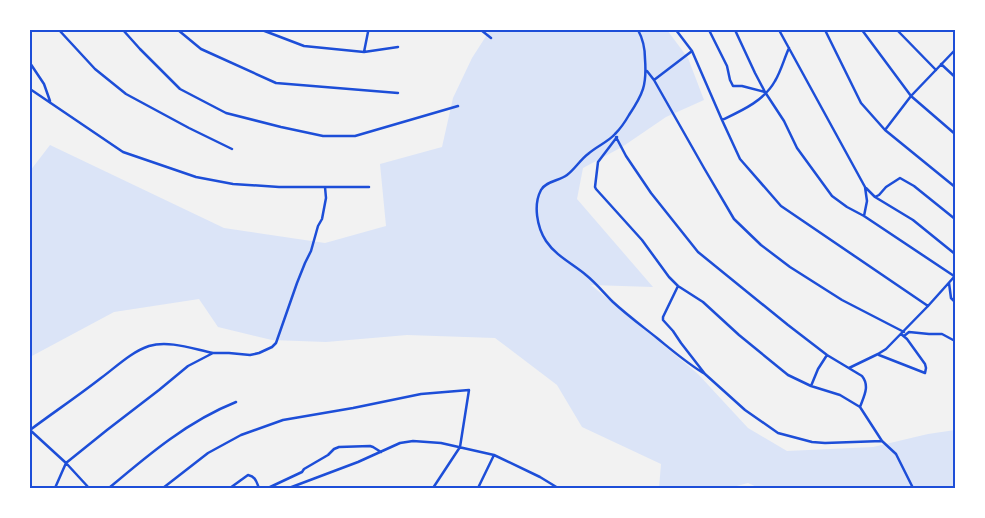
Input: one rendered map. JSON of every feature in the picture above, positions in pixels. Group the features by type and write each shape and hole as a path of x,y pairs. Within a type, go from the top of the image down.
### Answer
{"street":[{"path":"59,30 95,69 126,94 232,149"},
{"path":"123,30 180,89 226,113 281,127 323,136 355,136 458,106"},
{"path":"178,30 202,50 276,83 398,93"},
{"path":"262,30 304,46 364,52 398,47"},
{"path":"364,52 368,30"},
{"path":"481,30 491,38"},
{"path":"638,30 644,44 645,83 642,94 598,162 596,189 642,240 669,277 678,286 703,302 739,335 788,375 811,386 840,395 860,407 882,441 896,454 913,488"},
{"path":"676,30 692,50 740,159 781,206 928,306"},
{"path":"709,30 727,66 733,86 742,86 765,92"},
{"path":"735,30 754,73 784,120 797,148 832,196 955,276 903,334 878,354 848,368"},
{"path":"779,30 865,187 875,197 913,220 955,254"},
{"path":"825,30 862,103 885,130 955,187"},
{"path":"862,30 911,96 955,134"},
{"path":"897,30 936,70"},
{"path":"722,120 754,103 774,84 788,48"},
{"path":"654,80 692,50"},
{"path":"885,130 911,96 955,50"},
{"path":"30,63 44,84 51,102"},
{"path":"941,64 955,77"},
{"path":"646,70 654,80 734,219 761,245 790,267 842,300 903,334 925,364 925,373 878,354"},
{"path":"30,89 124,152 196,177 233,184 279,187 369,187"},
{"path":"616,136 626,156 651,193 698,252 827,355 862,376 866,381 867,387 860,407"},
{"path":"616,136 587,155 568,174 542,188 538,197 537,214 545,240 555,252 586,275 624,312 692,366 705,374 746,410 778,433 812,442 882,441"},
{"path":"875,197 879,196 886,187 900,178 914,186 955,219"},
{"path":"89,488 30,430 119,364 149,346 163,344 213,353 250,355 259,354 276,343 322,219 326,198 325,187"},
{"path":"864,216 867,201 865,187"},
{"path":"949,283 951,298 955,302"},
{"path":"678,286 662,319 705,374"},
{"path":"903,334 909,332 939,334 955,341"},
{"path":"56,488 66,464 188,366 213,353"},
{"path":"811,386 818,369 827,355"},
{"path":"163,488 208,453 241,435 283,420 421,394 469,390 460,446 433,488"},
{"path":"109,488 143,459 193,424 219,409 236,402"},
{"path":"289,488 400,444 413,442 460,446 494,455 540,477 558,488"},
{"path":"268,488 302,472 339,447 370,446 381,452"},
{"path":"478,488 494,455"},
{"path":"230,488 248,475 256,479 259,488"}],"shaded area":[{"path":"490,30 667,30 688,58 704,100 666,117 622,147 583,168 577,199 653,287 591,285 698,374 748,428 787,451 873,447 928,434 955,430 955,488 759,488 748,483 729,488 659,488 661,464 582,427 557,385 495,338 407,335 326,342 272,340 218,327 199,299 114,312 30,357 30,171 50,145 224,228 325,243 386,226 380,164 442,147 453,98 472,58"}]}
